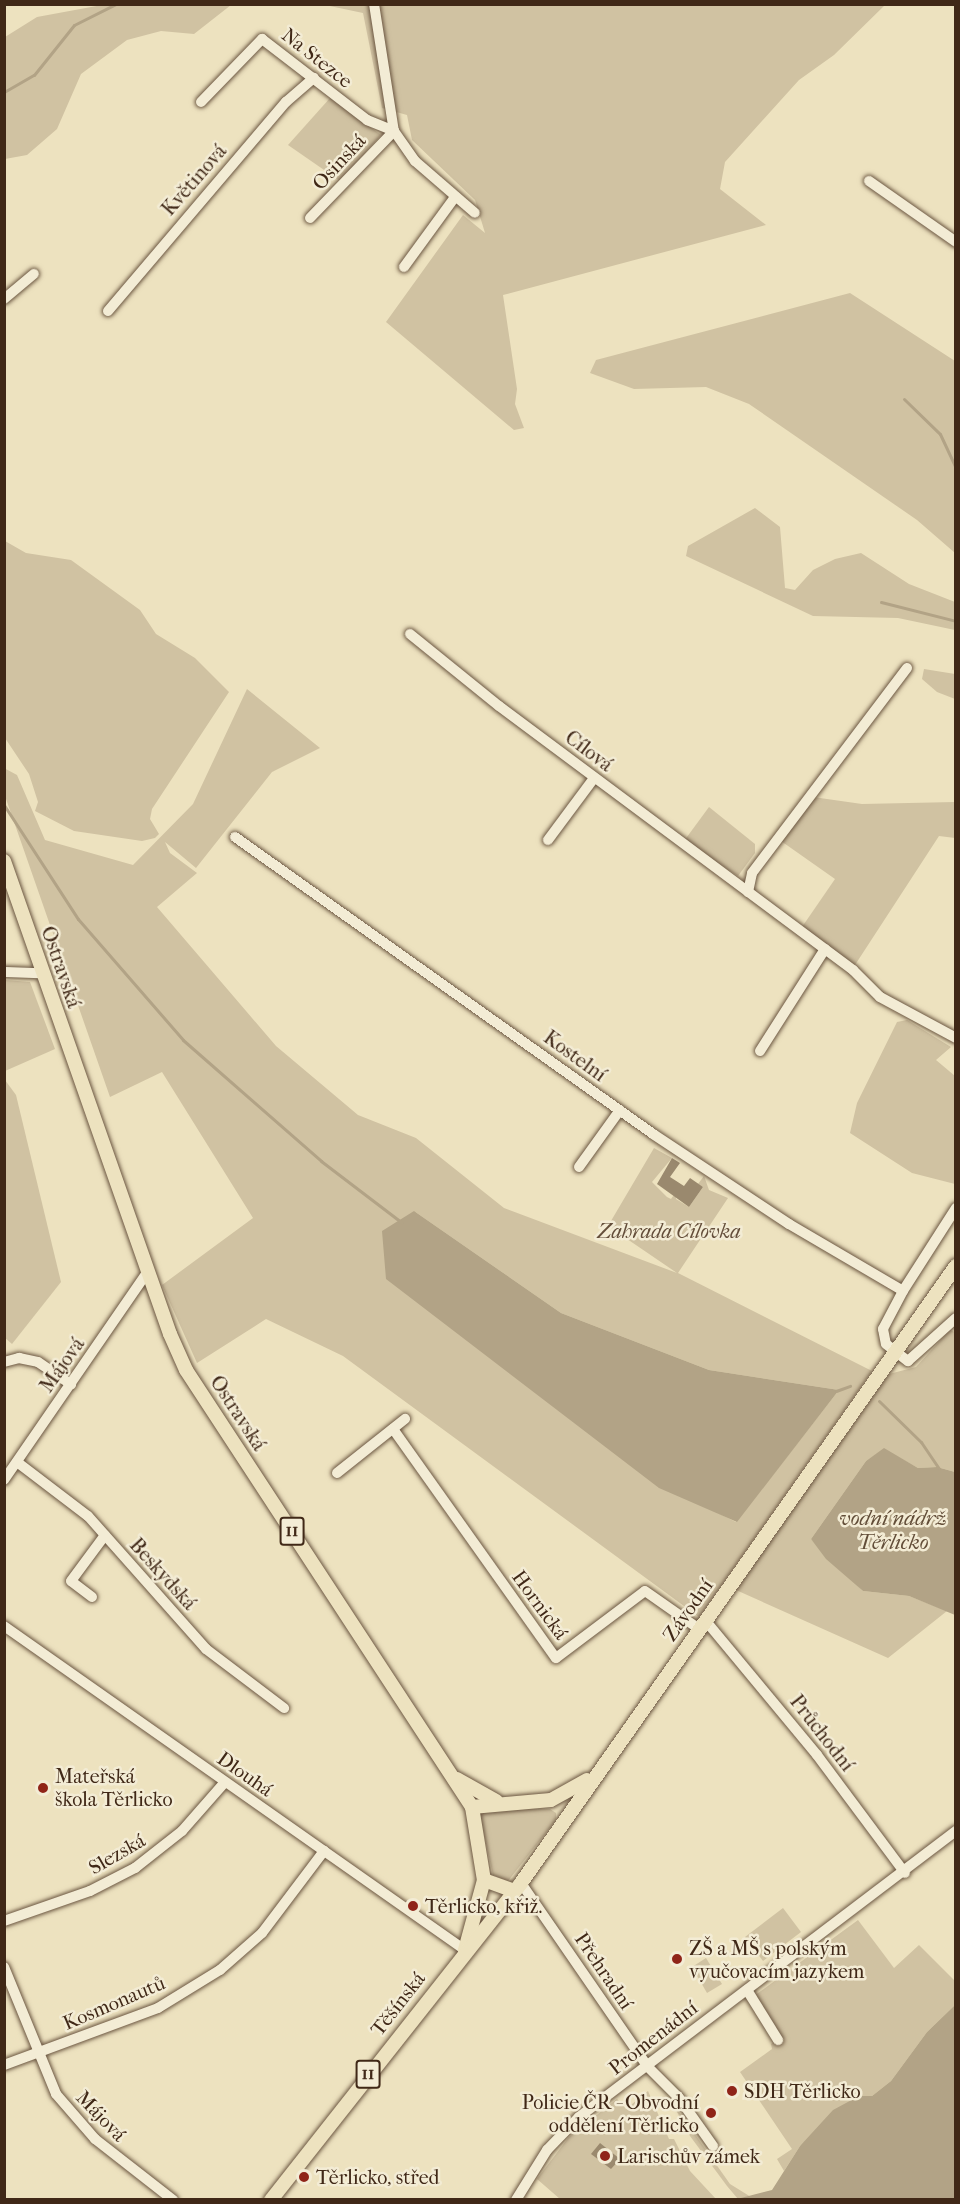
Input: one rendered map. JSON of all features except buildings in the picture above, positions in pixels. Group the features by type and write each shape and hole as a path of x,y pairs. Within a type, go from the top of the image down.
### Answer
{"main road":[{"name":"Ostravská","path":"4,861 148,1271 186,1370 457,1779 472,1807 484,1880 465,1950"},
{"name":"Závodní","path":"517,1887 956,1266"},
{"path":"472,1807 497,1802 551,1800 596,1773"},
{"path":"457,1779 497,1802"},
{"path":"551,1800 562,1812 560,1825"},
{"path":"484,1880 517,1887"},
{"name":"Těšínská","path":"271,2199 465,1950 517,1887"}],"street":[{"name":"Na Stezce","path":"374,4 394,131 415,161 475,213"},
{"name":"Na Stezce","path":"201,102 260,39 376,126 394,131"},
{"name":"Květinová","path":"108,311 292,96 314,78"},
{"name":"Osinská","path":"310,218 394,131"},
{"path":"869,182 956,242"},
{"path":"404,267 455,197"},
{"path":"4,299 34,274"},
{"name":"Cílová","path":"410,634 594,778 825,949 880,997 956,1038"},
{"path":"748,892 752,873 907,668"},
{"path":"548,840 594,778"},
{"name":"Kostelní","path":"235,837 620,1110 789,1224 903,1291"},
{"path":"760,1051 825,949"},
{"path":"4,972 42,973"},
{"path":"579,1167 620,1110"},
{"path":"955,1321 908,1361 886,1344 883,1329 903,1291 956,1208"},
{"name":"Májová","path":"4,1480 148,1271"},
{"path":"4,1362 19,1358 38,1362 71,1384"},
{"path":"337,1473 405,1419"},
{"name":"Hornická","path":"393,1429 556,1658 645,1592 702,1624"},
{"name":"Beskydská","path":"17,1462 88,1516 206,1649 284,1708"},
{"path":"92,1597 71,1581 105,1535"},
{"name":"Průchodní","path":"702,1624 804,1738 905,1873"},
{"name":"Dlouhá","path":"4,1626 465,1950"},
{"name":"Slezská","path":"4,1921 90,1891 135,1868 182,1831 225,1782"},
{"name":"Promenádní","path":"516,2199 561,2133 747,1990 905,1873 956,1831"},
{"name":"Kosmonautů","path":"4,2065 158,2008 220,1970 262,1933 324,1851"},
{"name":"Přehradní","path":"517,1887 534,1900 648,2067 679,2098 713,2146"},
{"name":"Májová","path":"4,1967 37,2054 56,2094 77,2122 130,2170 173,2199"},
{"path":"747,1990 778,2040"}],"green space":[{"path":"102,5 231,5 194,34 161,31 127,40 81,74 57,129 27,155 5,159 5,37 37,17"},
{"path":"325,5 885,5 834,55 799,80 725,162 720,189 766,225 503,295 517,389 515,404 524,428 514,430 386,322 463,215 485,233 475,200 412,140 407,115 382,108 363,13"},
{"path":"330,98 381,135 340,181 288,145"},
{"path":"850,293 955,361 955,553 917,520 749,404 706,387 634,389 590,373 596,360"},
{"path":"755,508 780,527 785,588 795,590 813,570 835,559 861,553 909,584 955,602 955,630 898,618 813,616 686,556 688,546"},
{"path":"5,541 26,553 71,560 140,610 156,634 195,658 229,692 152,809 150,819 159,834 155,838 142,841 74,831 35,811 38,802 29,774 5,738"},
{"path":"924,669 955,674 955,699 937,692 922,679"},
{"name":"Zahrada Cílovka","path":"247,689 320,748 272,772 196,868 165,842 170,853 197,873 157,907 276,1046 358,1115 416,1138 504,1208 677,1273 608,1226 654,1148 672,1158 652,1182 667,1197 671,1199 676,1192 676,1199 689,1207 703,1187 698,1184 704,1176 709,1190 728,1198 678,1273 872,1371 699,1617 343,1356 266,1319 197,1363 162,1285 253,1218 162,1072 110,1097 5,796 4,768 17,775 45,840 133,865 193,804","holes":["414,1211 561,1313 709,1370 839,1390 736,1522 712,1510"]},
{"path":"813,797 862,804 955,802 955,838 939,836 855,965 802,927 835,879 781,841"},
{"path":"709,807 755,844 755,853 738,876 684,841"},
{"path":"5,980 30,982 55,1049 5,1071"},
{"path":"907,1020 951,1047 936,1060 955,1076 955,1184 912,1173 850,1133 857,1103 897,1022"},
{"path":"5,1080 16,1095 61,1282 12,1344 4,1337"},
{"path":"950,1330 955,1332 955,1472 937,1467 918,1468 884,1449 866,1461 811,1539 863,1591 909,1596 947,1611 888,1658 736,1590 889,1374 916,1367"},
{"path":"491,1807 550,1809 556,1813 556,1820 508,1881 493,1875 479,1812"},
{"path":"783,1908 801,1932 763,1961 745,1937"},
{"path":"858,1920 894,1968 919,1945 955,1981 955,2005 927,2032 891,2081 872,2096 859,2096 800,2146 784,2171 777,2159 792,2149 740,2072 772,2049 771,2044 779,2037 754,1996"},
{"path":"706,1958 722,1984 707,1993 692,1967"},
{"path":"648,2091 669,2139 674,2139 690,2171 716,2199 560,2199 537,2179 569,2137 617,2099 626,2109"},
{"path":"670,2099 730,2184 751,2197 738,2199 727,2186 690,2136"}],"water":[{"path":"414,1211 561,1313 709,1370 839,1390 737,1522 659,1488 386,1279 382,1231"},
{"name":"vodní nádrž Těrlicko","path":"884,1448 918,1468 937,1467 955,1472 955,1615 909,1596 863,1591 826,1559 811,1539 866,1461"},
{"path":"955,2005 955,2199 737,2199 772,2190 800,2146 833,2110 859,2096 872,2096 891,2081 927,2032"}],"waterway":[{"path":"4,92 34,75 74,25 116,4"},
{"path":"4,52 4,57"},
{"path":"904,399 940,434 956,469"},
{"path":"881,602 956,621"},
{"path":"4,805 78,919 183,1040 321,1161 401,1222"},
{"path":"836,1391 850,1386"},
{"path":"879,1401 921,1442 939,1469"}],"place":[{"name":"Mateřská škola Těrlicko","path":"43,1788"},
{"name":"Těrlicko, křiž.","path":"413,1906"},
{"name":"ZŠ a MŠ s polským vyučovacím jazykem","path":"677,1959"},
{"name":"SDH Těrlicko","path":"732,2091"},
{"name":"Policie ČR - Obvodní oddělení Těrlicko","path":"711,2113"},
{"name":"Larischův zámek","path":"605,2156"},
{"name":"Těrlicko, střed","path":"304,2177"}]}
